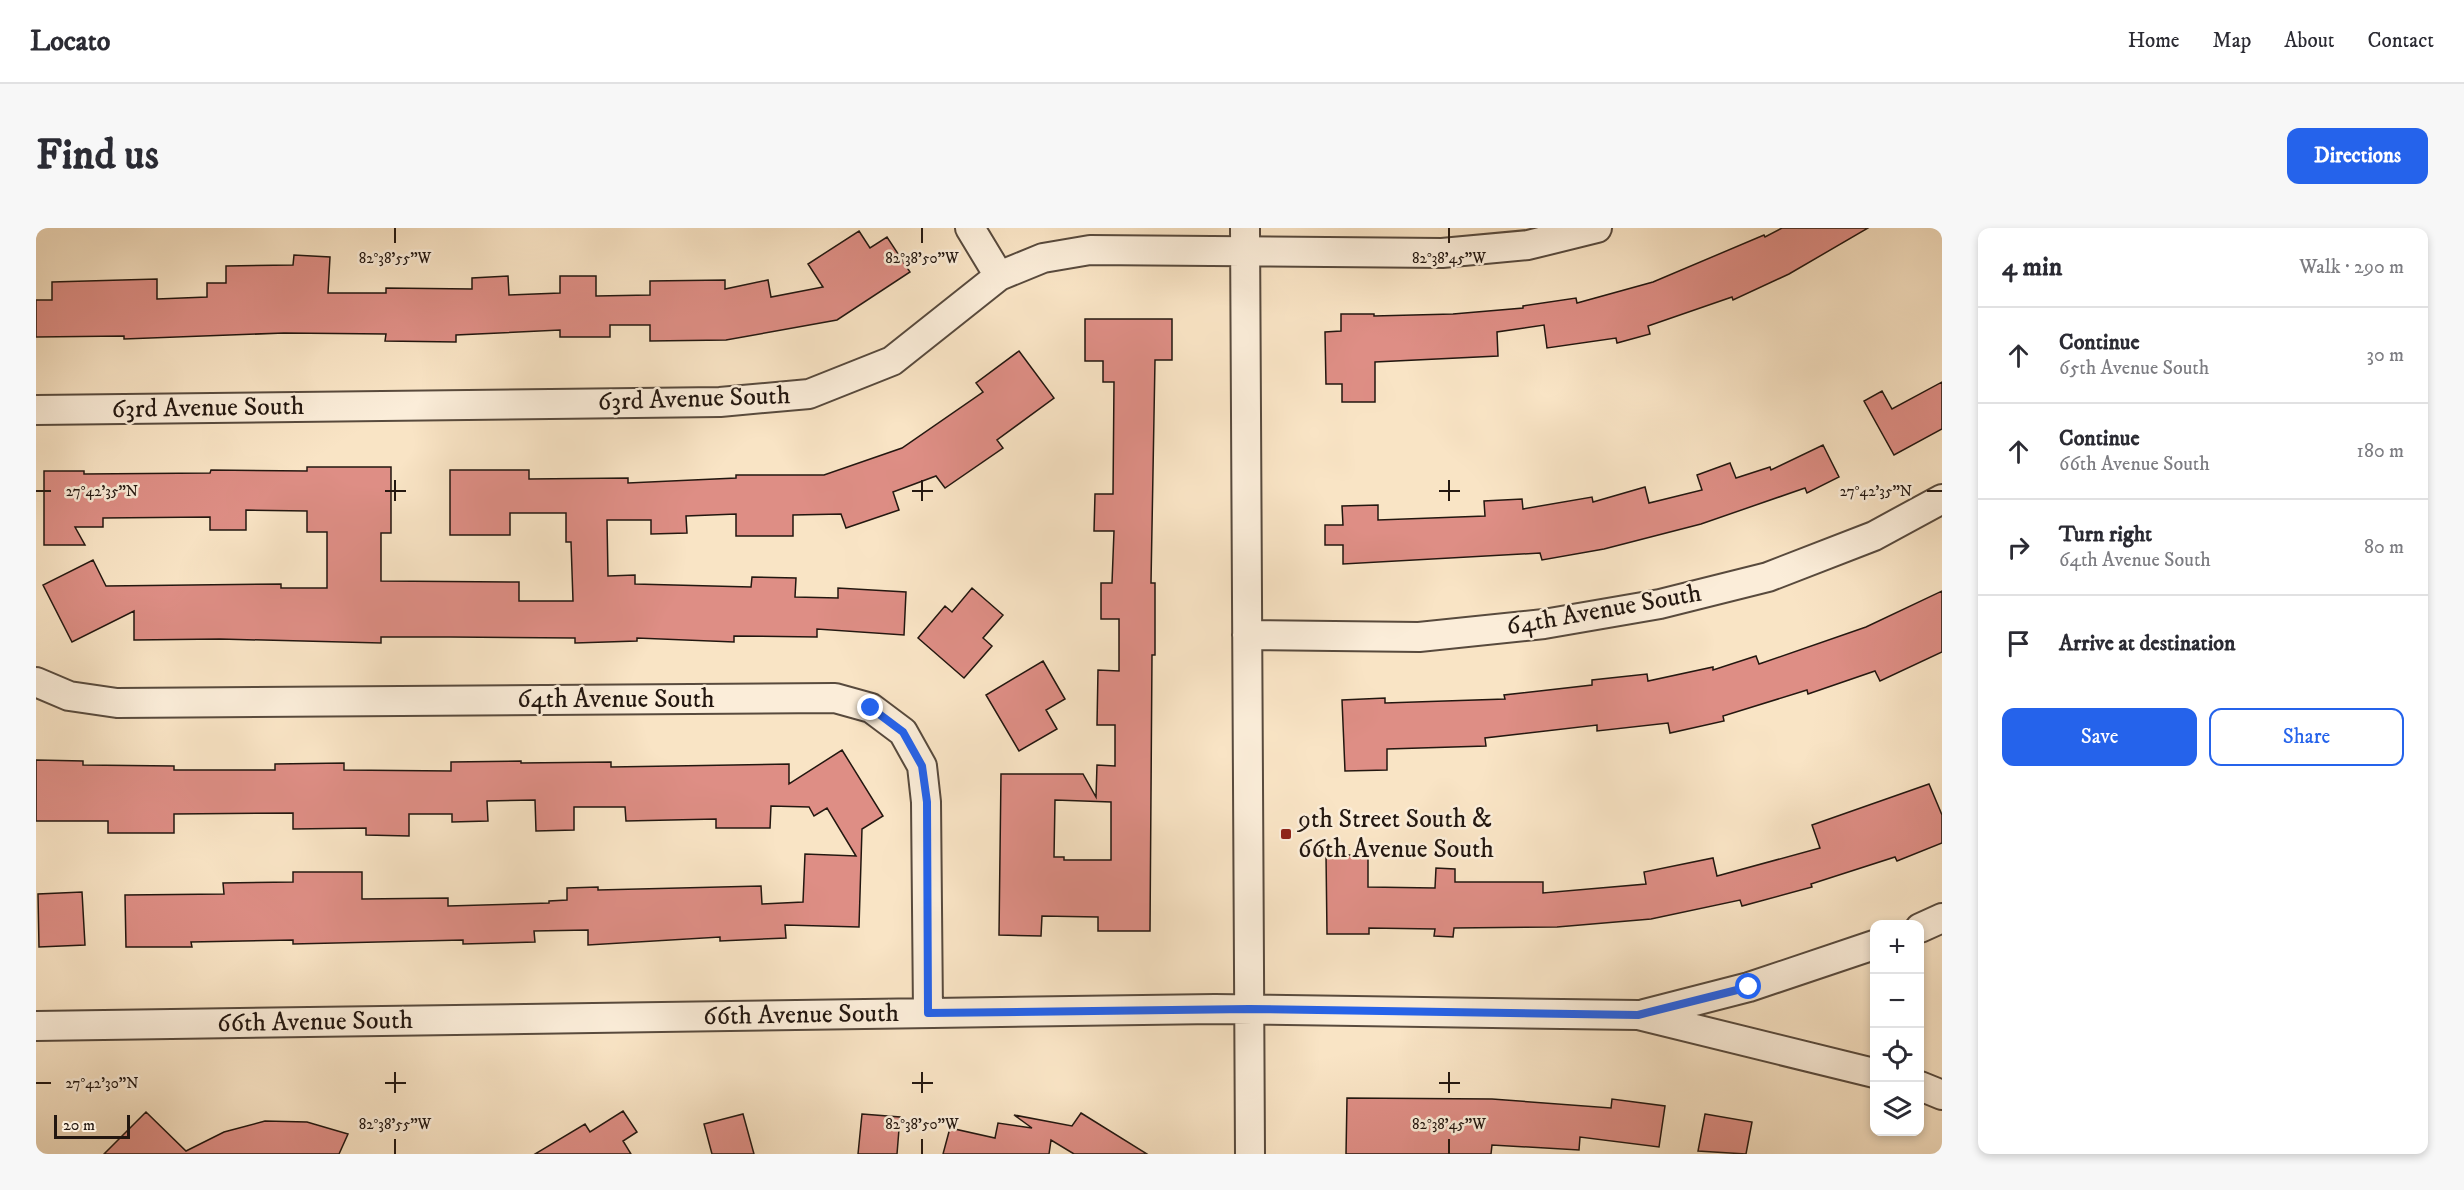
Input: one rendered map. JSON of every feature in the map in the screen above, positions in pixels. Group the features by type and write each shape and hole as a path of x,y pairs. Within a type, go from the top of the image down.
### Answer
{"street":[{"path":"970,228 999,276"},
{"name":"63rd Avenue South","path":"36,410 720,402 809,394 892,361 999,276 1043,258 1090,250 1245,241 1443,253 1528,245 1597,228"},
{"path":"1245,241 1250,1154"},
{"name":"64th Avenue South","path":"1247,634 1419,637 1544,624 1659,604 1768,577 1874,536 1942,499"},
{"name":"64th Avenue South","path":"36,682 69,696 117,703 836,698 871,708 903,732 922,766 927,802 928,1013"},
{"path":"1924,926 1942,918"},
{"path":"1638,1015 1749,987 1870,947"},
{"name":"66th Avenue South","path":"36,1026 1249,1009 1638,1015"},
{"path":"1638,1015 1870,1072"},
{"path":"1924,1088 1942,1095"}],"building":[{"path":"1782,228 1868,228 1789,274 1733,300 1732,297 1648,326 1650,334 1617,343 1616,338 1547,348 1544,325 1497,332 1498,356 1375,362 1375,402 1342,402 1342,384 1326,384 1325,332 1341,331 1341,314 1374,314 1374,316 1453,314 1523,308 1523,306 1576,298 1577,303 1653,282"},
{"path":"859,231 870,248 887,237 910,272 837,320 726,340 650,341 650,325 610,325 610,337 560,337 560,330 456,335 456,342 385,341 386,334 284,333 124,339 124,336 36,337 36,300 52,300 52,282 157,279 157,299 207,297 207,283 226,283 226,266 293,265 294,255 330,257 328,293 386,293 386,288 472,289 472,278 508,276 509,295 560,293 560,276 596,276 596,296 650,295 650,281 725,280 725,289 768,280 771,297 823,287 808,264"},
{"path":"1085,319 1172,319 1172,360 1155,360 1151,583 1155,583 1155,655 1152,655 1150,931 1098,931 1098,917 1042,916 1041,936 999,935 1001,774 1083,774 1096,797 1097,765 1115,766 1115,725 1097,725 1098,670 1119,671 1119,619 1101,619 1101,583 1112,583 1114,531 1094,531 1095,494 1113,494 1114,382 1103,382 1103,361 1085,361","holes":["1055,800 1111,802 1111,860 1064,860 1064,857 1054,857"]},
{"path":"1019,351 1054,398 997,440 1003,448 945,488 936,476 893,492 899,510 846,528 841,514 793,515 793,536 736,536 736,514 686,516 687,533 651,534 651,520 607,520 608,576 635,575 635,584 751,587 752,577 796,578 795,597 838,598 838,588 906,592 904,635 817,629 817,637 734,636 734,642 637,638 637,641 575,643 575,638 451,637 381,637 381,643 220,639 134,640 134,611 72,642 43,585 93,560 106,586 281,584 281,588 327,588 327,532 307,532 307,511 246,510 246,530 210,530 210,517 103,518 103,527 75,527 85,545 44,545 44,471 84,471 84,474 210,473 211,470 307,471 307,467 391,467 391,533 381,533 381,581 519,582 519,601 573,601 571,542 566,542 566,513 510,513 510,535 450,535 450,470 529,470 529,479 628,478 628,483 736,478 736,475 824,475 902,448 983,392 976,383"},
{"path":"1942,382 1942,429 1894,455 1864,401 1882,391 1892,409"},
{"path":"1823,445 1839,477 1807,493 1805,488 1701,524 1604,549 1542,560 1540,553 1343,564 1343,545 1325,545 1325,525 1343,525 1342,506 1378,505 1378,520 1485,516 1484,501 1522,499 1523,509 1592,497 1593,502 1645,487 1649,503 1702,490 1697,475 1730,463 1736,478 1770,467 1771,470"},
{"path":"972,588 1003,615 983,638 992,646 964,678 918,638 945,606 952,612"},
{"path":"1942,591 1942,652 1880,681 1875,671 1808,694 1807,690 1723,716 1724,721 1670,733 1668,723 1597,731 1597,725 1485,738 1486,746 1387,749 1387,770 1345,771 1342,700 1385,698 1385,703 1505,699 1504,695 1592,685 1592,680 1647,674 1648,681 1713,667 1713,670 1756,656 1759,664 1866,627"},
{"path":"1043,661 1065,699 1046,710 1057,729 1019,751 986,695"},
{"path":"842,750 883,816 862,829 859,927 785,925 786,938 720,941 720,937 588,945 588,930 534,931 535,942 463,944 463,940 293,944 293,940 191,942 192,947 126,947 125,895 224,894 223,883 293,882 293,872 362,872 362,899 448,898 448,906 549,903 549,901 567,900 567,888 598,887 598,890 761,886 762,904 803,902 805,854 856,856 827,808 814,816 809,807 771,806 770,828 716,828 716,819 626,821 625,807 574,807 574,830 536,831 535,800 487,801 488,821 452,822 452,814 409,814 409,836 366,835 366,828 293,829 293,813 174,814 174,833 108,833 108,821 36,821 36,760 83,761 83,765 174,766 174,770 275,770 275,764 344,763 344,770 451,771 451,762 521,761 521,763 611,762 611,767 789,764 789,784"},
{"path":"1929,784 1942,815 1942,843 1897,861 1895,857 1811,884 1812,887 1742,906 1740,900 1651,919 1557,927 1454,928 1453,937 1434,936 1435,929 1369,928 1369,934 1327,934 1326,855 1368,855 1368,887 1435,888 1436,868 1455,869 1455,882 1543,882 1543,893 1646,884 1644,872 1713,858 1717,876 1820,848 1812,825"},
{"path":"82,892 85,945 39,947 38,894"},
{"path":"1347,1098 1492,1099 1611,1108 1612,1099 1665,1106 1659,1147 1580,1137 1579,1150 1492,1145 1491,1154 1346,1154"},
{"path":"623,1111 637,1132 623,1141 631,1154 535,1154 585,1124 590,1132"},
{"path":"146,1112 186,1151 224,1132 265,1121 307,1122 348,1134 339,1154 104,1154"},
{"path":"1081,1113 1147,1154 1074,1154 1051,1140 1049,1154 943,1154 950,1128 995,1138 998,1123 1032,1128 1014,1115 1072,1126"},
{"path":"743,1114 754,1154 712,1154 704,1124"},
{"path":"862,1114 900,1117 897,1154 858,1154"},
{"path":"1705,1114 1752,1122 1746,1154 1698,1151"}],"place":[{"name":"9th Street South & 66th Avenue South","path":"1286,834"}],"route":[{"path":"871,708 903,732 922,766 927,802 928,1013 1249,1009 1638,1015 1749,987"}]}
